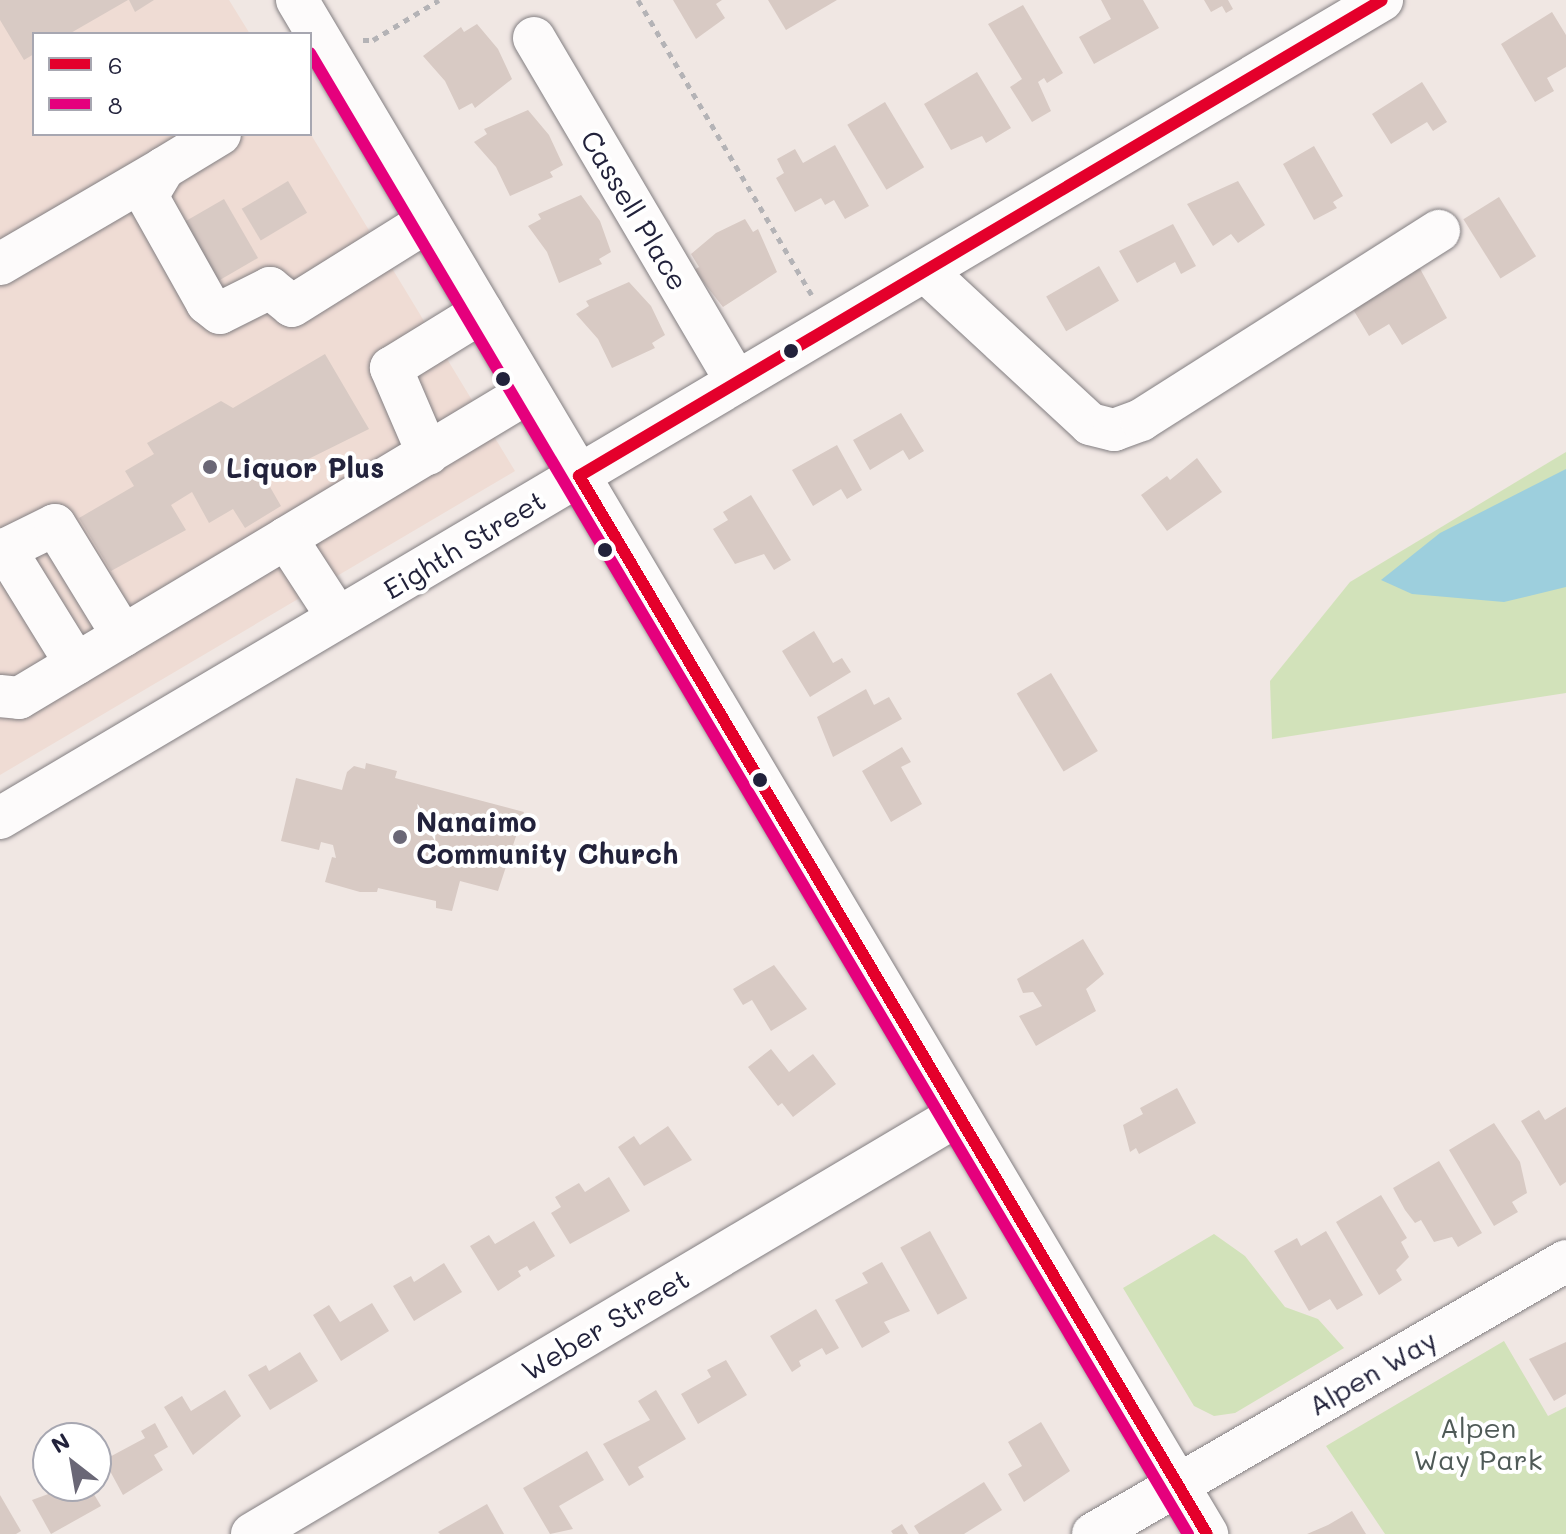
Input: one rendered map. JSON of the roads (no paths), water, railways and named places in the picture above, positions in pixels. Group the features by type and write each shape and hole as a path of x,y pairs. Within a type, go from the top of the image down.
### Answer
{"street":[{"name":"Eighth Street","path":"0,818 1382,0"},
{"path":"313,6 332,62 1207,1534"},
{"name":"Cassell Place","path":"534,38 737,382"},
{"path":"0,264 217,136"},
{"path":"164,168 147,196 207,303 220,313 270,288 292,306 428,221"},
{"path":"925,271 1090,424 1114,430 1141,420 1439,231"},
{"path":"428,454 391,368 482,312"},
{"path":"0,696 19,698 529,392"},
{"path":"76,664 3,550 55,525 123,636"},
{"path":"286,538 338,618"},
{"name":"Weber Street","path":"252,1534 958,1115"},
{"name":"Alpen Way","path":"1093,1534 1566,1261"}],"water":[{"path":"1566,469 1566,587 1504,602 1412,594 1381,580 1440,533"}],"place":[{"name":"Liquor Plus","path":"210,467"},
{"name":"Nanaimo Community Church","path":"400,837"}],"park label":[{"name":"Alpen Way Park","path":"1478,1443"}]}
